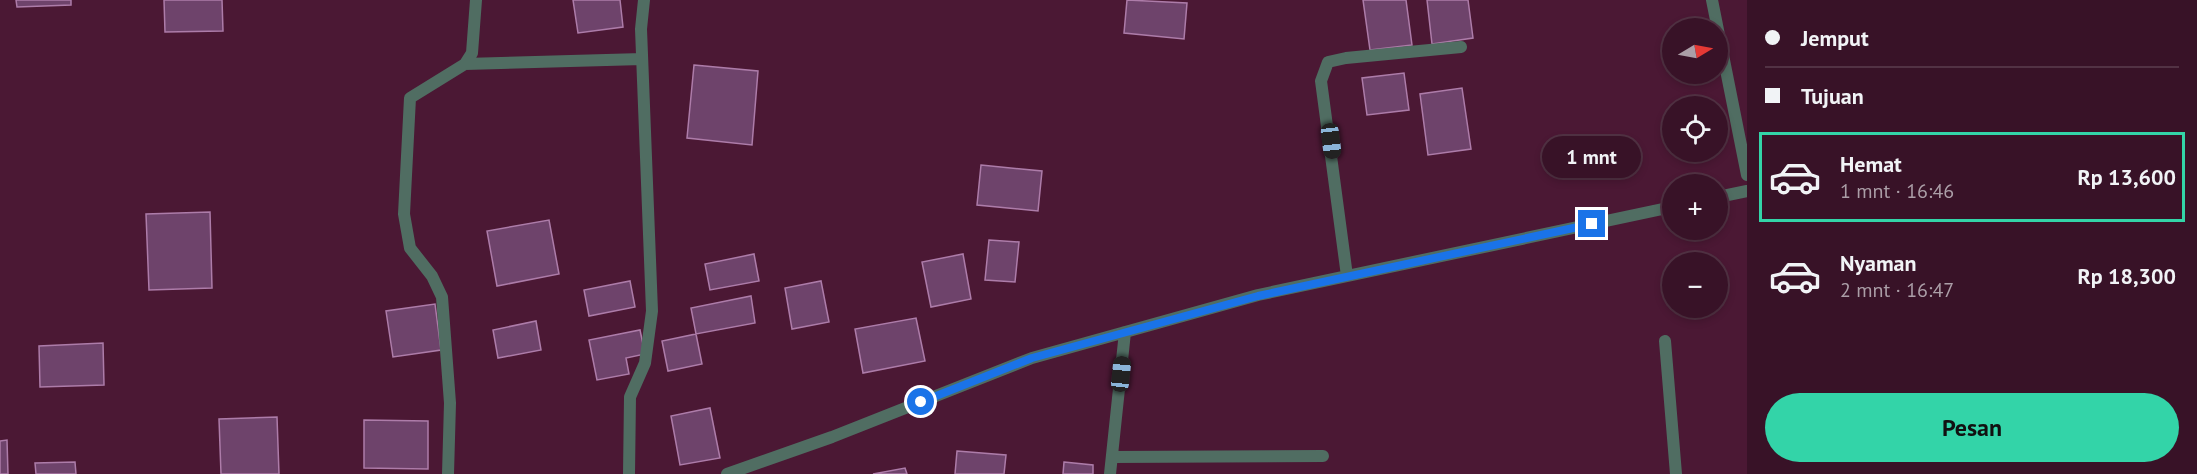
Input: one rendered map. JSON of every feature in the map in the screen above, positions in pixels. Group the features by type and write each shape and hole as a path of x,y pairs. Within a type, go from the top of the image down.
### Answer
{"street":[{"path":"448,474 450,403 442,297 432,276 410,248 404,214 410,99 465,64 472,53 476,0"},
{"path":"629,474 630,398 645,363 652,311 641,29 644,0"},
{"path":"1712,0 1747,175"},
{"path":"1347,276 1321,81 1324,69 1328,62 1346,58 1461,47"},
{"path":"465,64 642,59"},
{"path":"1728,195 1747,191"},
{"path":"727,474 832,437 1032,358 1258,296 1662,209"},
{"path":"1110,474 1125,332"},
{"path":"1665,341 1676,474"},
{"path":"1112,457 1323,456"}],"building":[{"path":"16,0 71,0 71,5 17,7"},
{"path":"164,0 222,0 223,31 165,32"},
{"path":"573,0 620,0 623,27 578,33"},
{"path":"1127,0 1187,3 1184,39 1124,33"},
{"path":"1363,0 1406,0 1412,45 1370,50"},
{"path":"1427,0 1468,0 1473,38 1432,44"},
{"path":"694,65 758,71 752,145 687,138"},
{"path":"1404,73 1409,110 1367,115 1362,78"},
{"path":"1462,88 1471,149 1428,155 1420,94"},
{"path":"981,165 1042,171 1038,211 977,205"},
{"path":"210,212 212,288 149,290 146,214"},
{"path":"549,220 559,274 497,286 487,231"},
{"path":"989,240 1019,242 1015,282 985,280"},
{"path":"754,254 759,281 710,290 705,264"},
{"path":"963,254 971,299 931,307 922,262"},
{"path":"630,281 635,307 589,316 584,290"},
{"path":"821,281 829,322 792,329 785,288"},
{"path":"751,296 755,323 696,334 691,308"},
{"path":"435,304 441,350 393,357 386,311"},
{"path":"916,318 925,361 863,373 855,329"},
{"path":"536,321 541,350 498,358 493,330"},
{"path":"640,330 645,354 626,358 629,374 597,380 589,340"},
{"path":"696,334 702,364 668,371 662,341"},
{"path":"103,343 104,385 40,387 39,346"},
{"path":"710,408 720,458 680,465 671,416"},
{"path":"277,417 279,474 221,474 219,419"},
{"path":"364,420 428,421 428,469 364,468"},
{"path":"7,440 8,474 0,474 0,441"},
{"path":"957,451 1006,455 1004,474 955,474"},
{"path":"75,462 76,474 36,474 35,463"},
{"path":"1064,462 1093,465 1093,474 1063,474"},
{"path":"905,468 907,474 873,474"}],"route":[{"path":"921,402 1032,358 1258,296 1592,224"}]}
